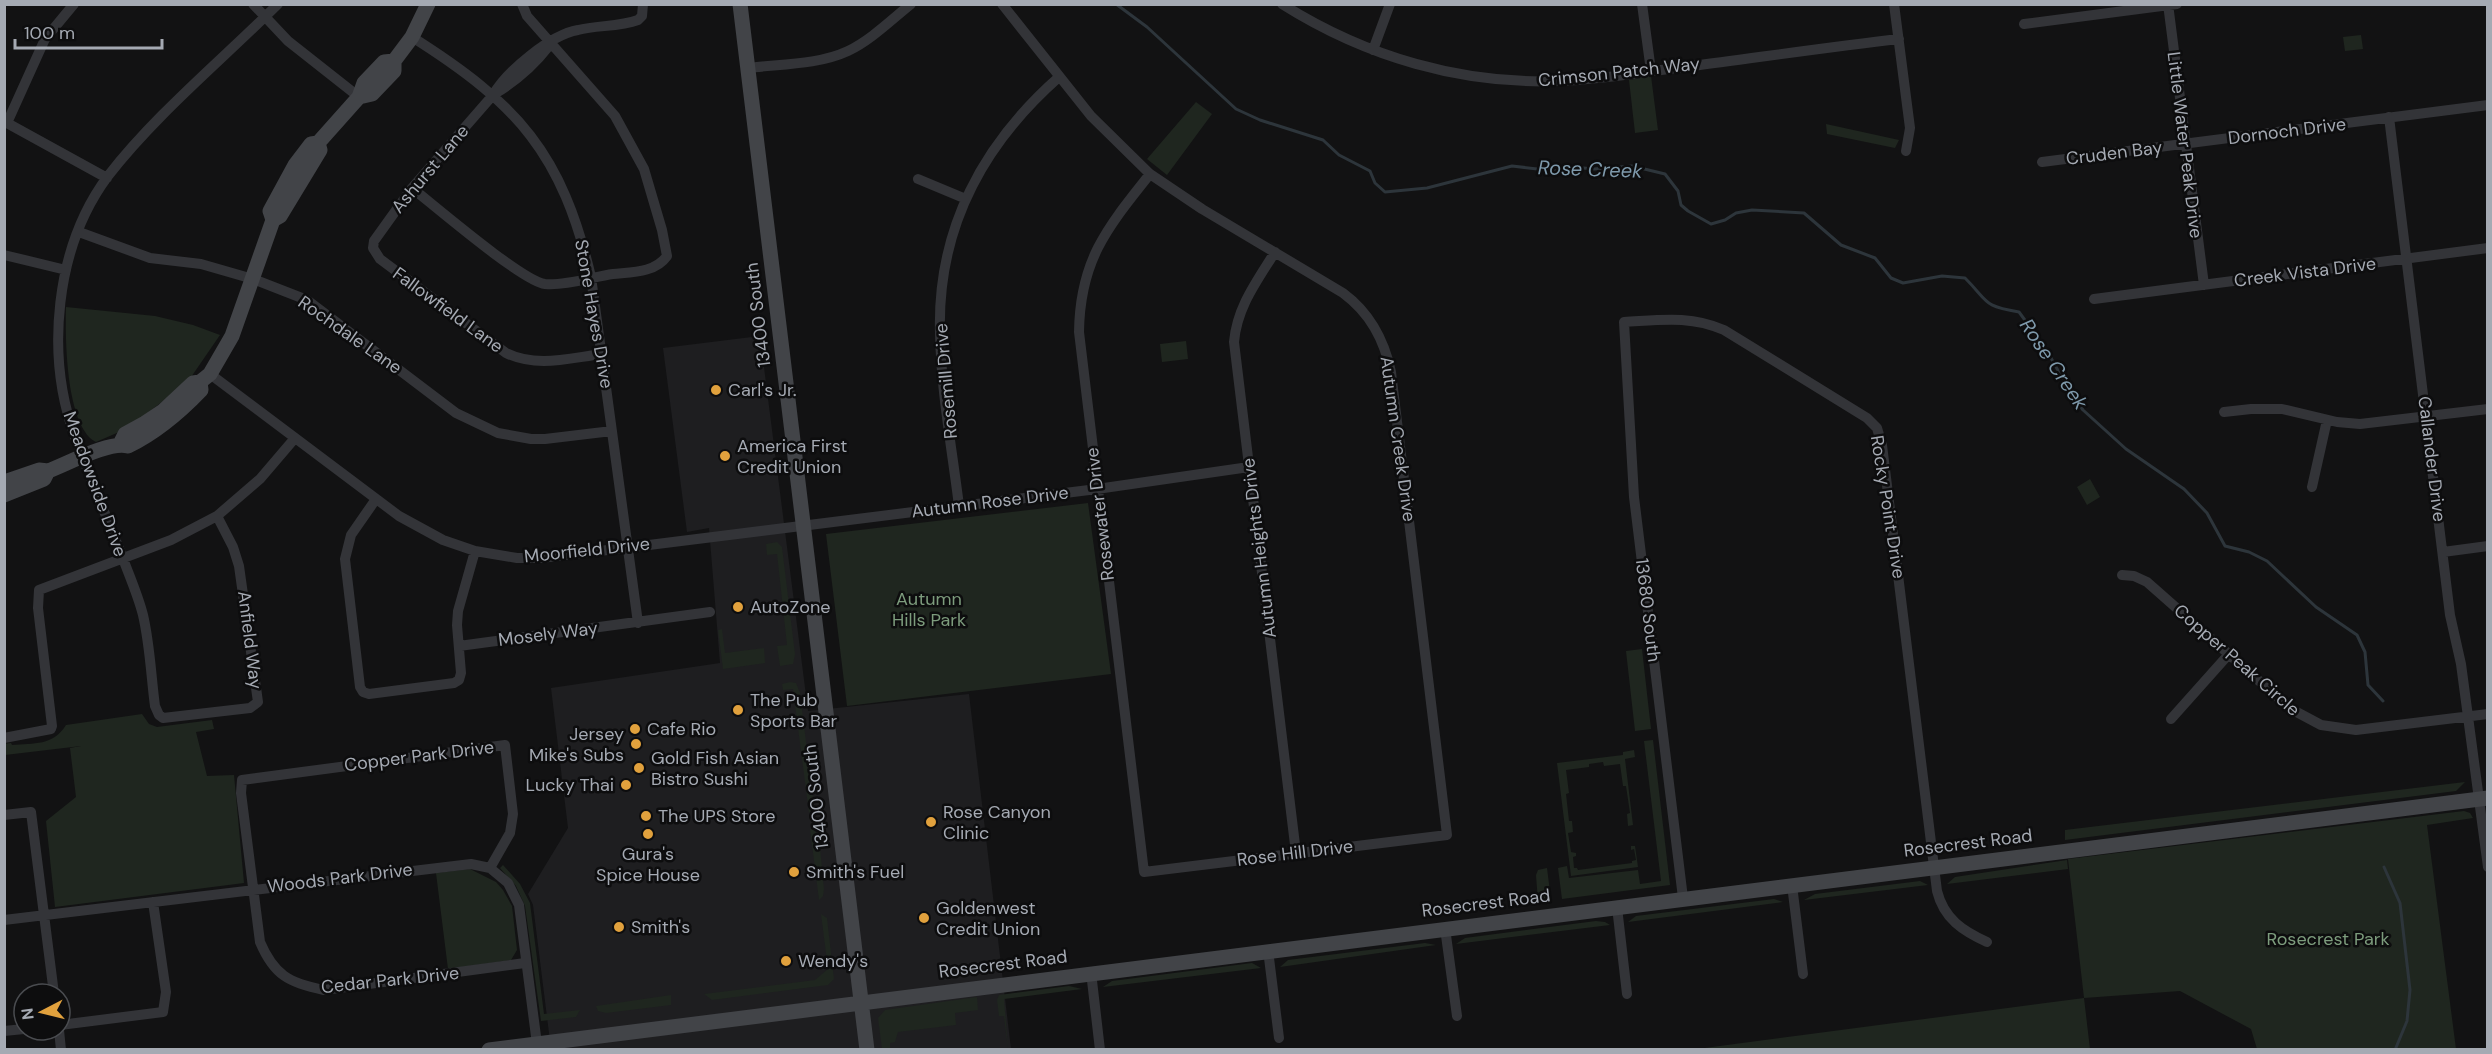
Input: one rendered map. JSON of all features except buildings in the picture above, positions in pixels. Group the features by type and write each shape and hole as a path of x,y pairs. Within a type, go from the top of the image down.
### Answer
{"main road":[{"path":"4,482 39,470 48,471 120,444 128,446 166,424 201,390 205,378 232,336 273,219 280,216 320,150 318,143 359,97 372,94 394,71 394,61 412,37 428,4"},
{"name":"13400 South","path":"740,4 867,1050"},
{"path":"4,495 44,479 48,471"},
{"name":"Rosecrest Road","path":"489,1050 861,1001 2483,798"}],"street":[{"path":"74,4 45,39 7,123 107,177"},
{"path":"253,4 288,41 359,97"},
{"name":"Meadowside Drive","path":"159,716 155,706 143,616 75,435 63,395 57,347 60,305 66,270 79,232 86,214 107,177 135,144 278,4"},
{"path":"412,188 508,263 543,284 655,267 662,263 666,256 666,248 644,169 615,116 527,16 522,4"},
{"path":"748,68 817,59 847,52 866,41 911,4"},
{"name":"Autumn Creek Drive","path":"1002,4 1110,137 1150,174 1185,199 1353,300 1376,327 1386,350 1391,372 1447,835"},
{"name":"Crimson Patch Way","path":"1281,4 1322,28 1395,59 1432,69 1506,80 1577,80 1899,39"},
{"path":"1373,50 1390,4"},
{"path":"1642,4 1651,71"},
{"path":"1894,4 1910,128 1910,140 1906,151"},
{"path":"2024,24 2171,5"},
{"name":"Little Water Peak Drive","path":"2171,5 2185,144 2204,285"},
{"name":"Ashurst Lane","path":"373,248 377,234 412,188 494,95 501,81 533,52 574,30 631,22 643,10"},
{"name":"Stone Hayes Drive","path":"412,37 453,63 494,95 529,131 549,161 566,195 580,232 591,277 638,623"},
{"name":"Rosemill Drive","path":"959,506 941,352 940,308 945,267 966,199 981,166 1006,130 1034,99 1059,77"},
{"name":"Dornoch Drive","path":"2185,144 2487,105"},
{"name":"Callander Drive","path":"2389,117 2450,615 2460,656 2468,717 2483,798 2487,867"},
{"name":"Cruden Bay","path":"2042,162 2185,144"},
{"name":"Rosewater Drive","path":"1144,872 1079,340 1081,296 1085,277 1099,243 1109,226 1150,174"},
{"path":"918,179 966,199"},
{"name":"Rochdale Lane","path":"79,232 150,258 201,264 252,279 307,300 456,412 491,430 531,439 612,431"},
{"name":"Fallowfield Lane","path":"373,248 380,260 506,353 527,361 541,362 602,354"},
{"name":"Creek Vista Drive","path":"2094,299 2487,248"},
{"name":"Autumn Heights Drive","path":"1275,252 1248,296 1235,329 1235,355 1296,853"},
{"path":"4,255 66,270"},
{"name":"Rocky Point Drive","path":"1624,322 1686,319 1706,322 1724,330 1857,412 1876,428 1882,445 1933,867"},
{"name":"13680 South","path":"1624,322 1634,497 1683,898"},
{"name":"Moorfield Drive","path":"205,378 295,438 399,516 443,540 475,551 526,558 803,525"},
{"path":"2224,412 2282,409 2327,420 2360,424 2487,409"},
{"path":"2312,487 2327,420"},
{"path":"4,738 51,729 52,719 38,608 39,591 122,557 171,540 217,516 260,479 295,438"},
{"name":"Autumn Rose Drive","path":"803,525 1097,489 1249,467"},
{"path":"376,499 351,535 345,559 360,687 363,692 457,682 461,673 458,610 475,551"},
{"name":"Anfield Way","path":"159,716 168,719 250,708 258,702 239,566 233,547 217,516"},
{"path":"2443,552 2487,546"},
{"name":"Copper Peak Circle","path":"2122,575 2134,576 2147,582 2291,709 2321,725 2356,730 2487,714"},
{"name":"Mosely Way","path":"459,646 710,612"},
{"path":"2171,720 2229,654"},
{"name":"Copper Park Drive","path":"242,780 505,745 513,814 510,833 490,868"},
{"name":"Cedar Park Drive","path":"242,780 260,942 268,961 283,976 302,986 324,990 525,963"},
{"path":"4,815 31,812 53,982"},
{"name":"Rose Hill Drive","path":"1144,872 1447,835"},
{"name":"Woods Park Drive","path":"4,920 451,864 471,864 490,868"},
{"path":"1933,867 1939,898 1949,916 1965,931 1987,942"},
{"path":"490,868 507,883 519,905 537,1044"},
{"path":"1792,885 1803,974"},
{"path":"72,1023 163,1012 166,992 153,902"},
{"path":"1617,907 1627,994"},
{"path":"1445,928 1457,1016"},
{"path":"1268,950 1279,1038"},
{"path":"1091,972 1100,1050"}],"shaded area":[{"path":"760,336 808,711 969,694 1011,1049 551,1049 533,905 528,894 568,828 551,688 720,663 709,528 687,532 663,348"}],"green space":[{"path":"2361,35 2363,49 2345,51 2343,37"},
{"path":"1651,76 1658,130 1635,133 1629,80"},
{"path":"1196,102 1212,114 1167,175 1147,159"},
{"path":"1826,124 1899,140 1895,148 1827,134"},
{"path":"66,307 155,316 193,325 220,335 187,383 126,429 96,442 86,433 73,401 67,359"},
{"path":"1186,341 1188,359 1162,362 1160,344"},
{"path":"2090,479 2100,497 2087,505 2077,487"},
{"name":"Autumn Hills Park","path":"1088,503 1111,674 847,706 826,534"},
{"path":"777,542 782,547 795,654 793,664 780,666 777,646 787,645 777,554 767,555 766,544"},
{"path":"722,629 725,653 764,648 765,663 723,669 718,630"},
{"path":"1642,649 1651,729 1635,731 1626,651"},
{"path":"796,683 800,693 814,807 809,813 793,689 783,690 782,684"},
{"path":"142,714 149,724 157,727 212,720 214,729 196,732 207,776 234,775 244,883 55,907 46,821 76,797 70,748 81,746 5,755 4,744 42,742 55,737 66,725"},
{"path":"1653,740 1670,885 1562,899 1558,868 1567,866 1569,878 1638,870 1640,884 1661,881 1644,741"},
{"path":"1634,750 1635,757 1625,759 1633,825 1628,826 1627,814 1630,813 1620,764 1604,766 1603,762 1589,764 1589,767 1566,770 1569,793 1566,794 1569,821 1572,821 1573,832 1568,833 1571,852 1576,853 1573,857 1574,868 1578,870 1632,863 1636,860 1634,849 1631,850 1631,846 1635,846 1638,867 1571,876 1557,763 1623,755 1623,752"},
{"path":"2465,782 2456,791 2065,840 2065,830"},
{"name":"Rosecrest Park","path":"2464,811 2470,813 2473,818 2427,825 2456,1049 2257,1049 2251,1029 2180,991 2084,998 2068,859"},
{"path":"810,829 814,830 819,837 824,889 823,896 819,900"},
{"path":"2067,860 2068,869 1947,884 1955,877"},
{"path":"503,865 520,884 530,903 544,1014 580,1010 576,1017 541,1021 525,906 516,886 500,868"},
{"path":"1547,868 1551,900 1538,902 1536,875 1538,870"},
{"path":"470,869 496,882 503,890 512,906 517,950 511,960 448,969 436,873"},
{"path":"1920,881 1928,885 1804,900 1815,894"},
{"path":"1774,899 1783,902 1628,922 1636,916"},
{"path":"821,914 827,918 834,979 828,985 712,1000 704,994 815,980 828,969"},
{"path":"1596,921 1610,925 1456,944 1465,938"},
{"path":"1425,943 1436,945 1280,967 1288,960"},
{"path":"1252,963 1261,968 1103,987 1112,981"},
{"path":"1069,986 1082,989 1004,999 1008,1049 1004,1016 999,1016 997,1000 999,995"},
{"path":"671,995 671,1005 606,1013 598,1011 596,1006"},
{"path":"977,997 978,1010 955,1013 956,1025 898,1032 895,1042 890,1043 890,1049 882,1049 878,1018 885,1010"},
{"path":"2084,998 2090,1049 1697,1049"}],"waterway":[{"name":"Rose Creek","path":"1116,4 1147,27 1236,109 1260,120 1323,140 1339,155 1370,171 1375,183 1385,192 1427,188 1512,166 1555,171 1573,167 1594,169 1632,166 1665,174 1678,191 1681,205 1711,224 1725,220 1736,213 1752,210 1804,213 1841,245 1875,258 1891,278 1903,283 1942,276 1965,278 1987,302 1998,308 2019,312 2046,349 2083,410 2126,449 2184,489 2207,513 2225,546 2249,552 2267,561 2316,607 2357,635 2365,652 2368,685 2383,701"},
{"name":"Rose Creek","path":"2384,867 2400,903 2410,990 2407,1021 2395,1050"}],"place":[{"name":"Carl's Jr.","path":"716,390"},
{"name":"America First Credit Union","path":"725,456"},
{"name":"AutoZone","path":"738,607"},
{"name":"The Pub Sports Bar","path":"738,710"},
{"name":"Cafe Rio","path":"635,729"},
{"name":"Jersey Mike's Subs","path":"636,744"},
{"name":"Gold Fish Asian Bistro Sushi","path":"639,768"},
{"name":"Lucky Thai","path":"626,785"},
{"name":"The UPS Store","path":"646,816"},
{"name":"Rose Canyon Clinic","path":"931,822"},
{"name":"Gura's Spice House","path":"648,834"},
{"name":"Smith's Fuel","path":"794,872"},
{"name":"Goldenwest Credit Union","path":"924,918"},
{"name":"Smith's","path":"619,927"},
{"name":"Wendy's","path":"786,961"}]}
